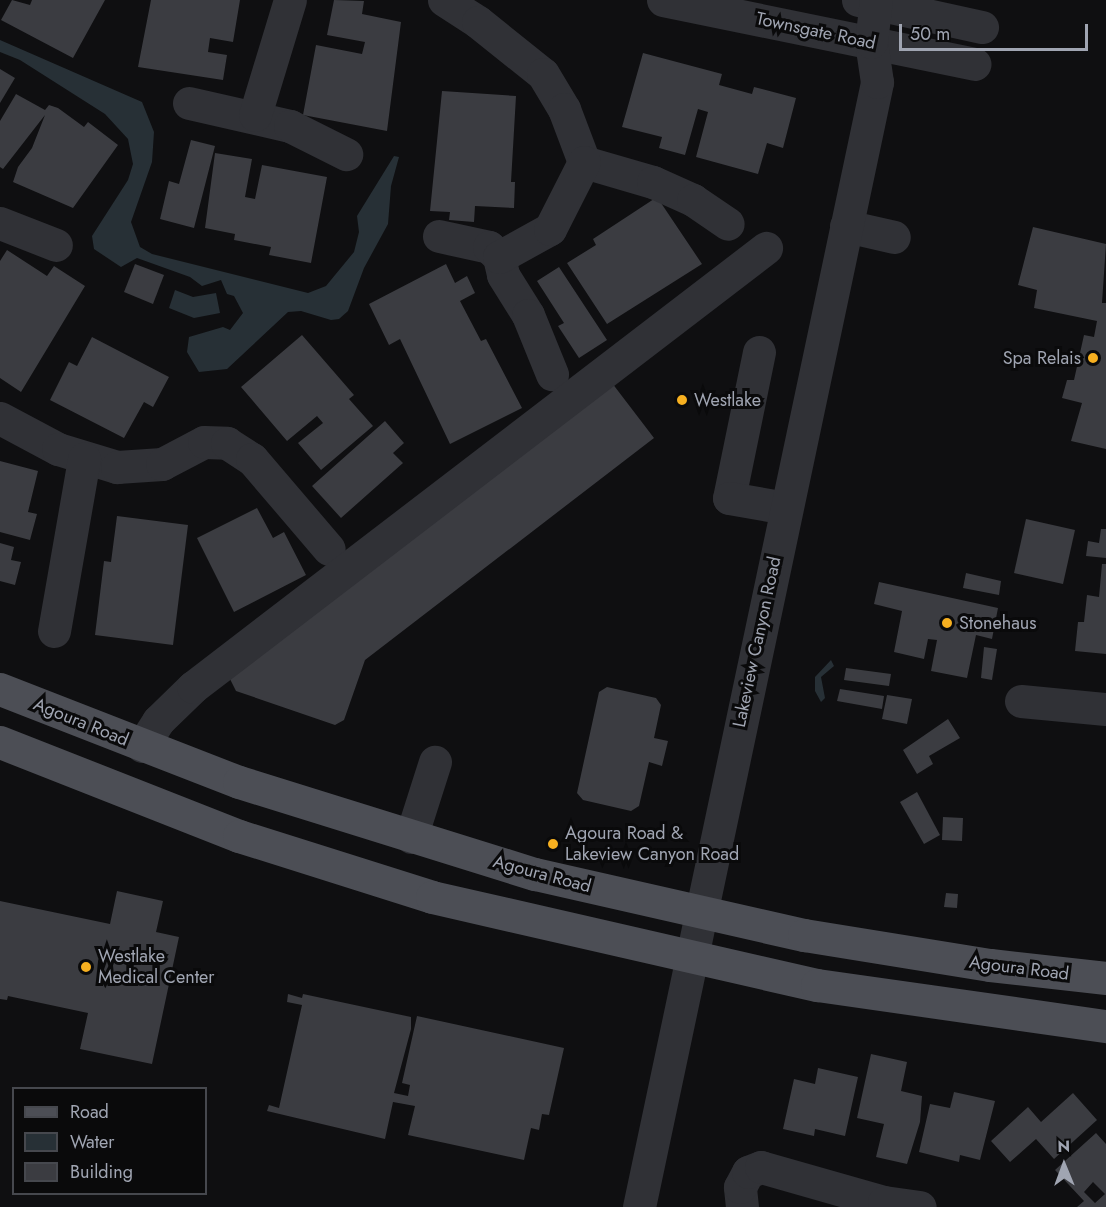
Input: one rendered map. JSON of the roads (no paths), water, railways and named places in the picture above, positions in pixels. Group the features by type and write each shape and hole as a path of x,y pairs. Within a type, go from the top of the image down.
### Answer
{"main road":[{"name":"Agoura Road","path":"0,689 142,746 411,837 535,874 700,914 911,954 1106,978"},
{"path":"0,742 229,833 421,894 691,958 817,985 1106,1026"}],"street":[{"path":"255,115 290,0"},
{"path":"444,0 478,22 543,74 564,109 584,162 550,229 499,258"},
{"name":"Townsgate Road","path":"663,0 974,64"},
{"path":"870,1 913,6 982,27"},
{"name":"Lakeview Canyon Road","path":"639,1207 885,46 870,1"},
{"path":"885,46 913,6"},
{"path":"189,103 255,115 290,126 346,154"},
{"path":"584,162 653,182 693,200 728,224"},
{"path":"0,223 56,245"},
{"path":"846,226 894,237"},
{"path":"439,236 489,247 499,258 503,274 539,339 552,374"},
{"path":"142,746 158,721 194,687 766,248"},
{"path":"759,352 729,498 786,508"},
{"path":"0,418 84,459 140,468 162,464 204,442 227,443 252,459 329,549"},
{"path":"54,631 84,459"},
{"path":"1021,701 1106,709"},
{"path":"411,837 435,762"},
{"path":"742,1207 740,1187 748,1172 761,1167 882,1205 920,1207"}],"water":[{"path":"0,40 142,102 154,132 152,162 131,222 140,247 152,254 308,293 326,286 354,252 359,232 357,216 394,156 399,157 391,186 388,224 364,268 348,311 339,319 331,320 301,311 288,312 227,369 199,372 187,352 189,337 223,327 230,330 243,313 234,296 227,294 221,280 202,286 190,277 137,258 121,267 94,249 92,236 128,180 133,164 128,139 105,114 20,60 0,52"},
{"path":"175,290 193,297 216,293 220,313 194,318 169,308"},
{"path":"831,660 834,666 821,677 825,698 821,702 815,691 815,677"}],"place":[{"name":"Spa Relais","path":"1093,358"},
{"name":"Westlake","path":"682,400"},
{"name":"Stonehaus","path":"947,623"},
{"name":"Agoura Road & Lakeview Canyon Road","path":"553,844"},
{"name":"Westlake Medical Center","path":"86,967"}]}
